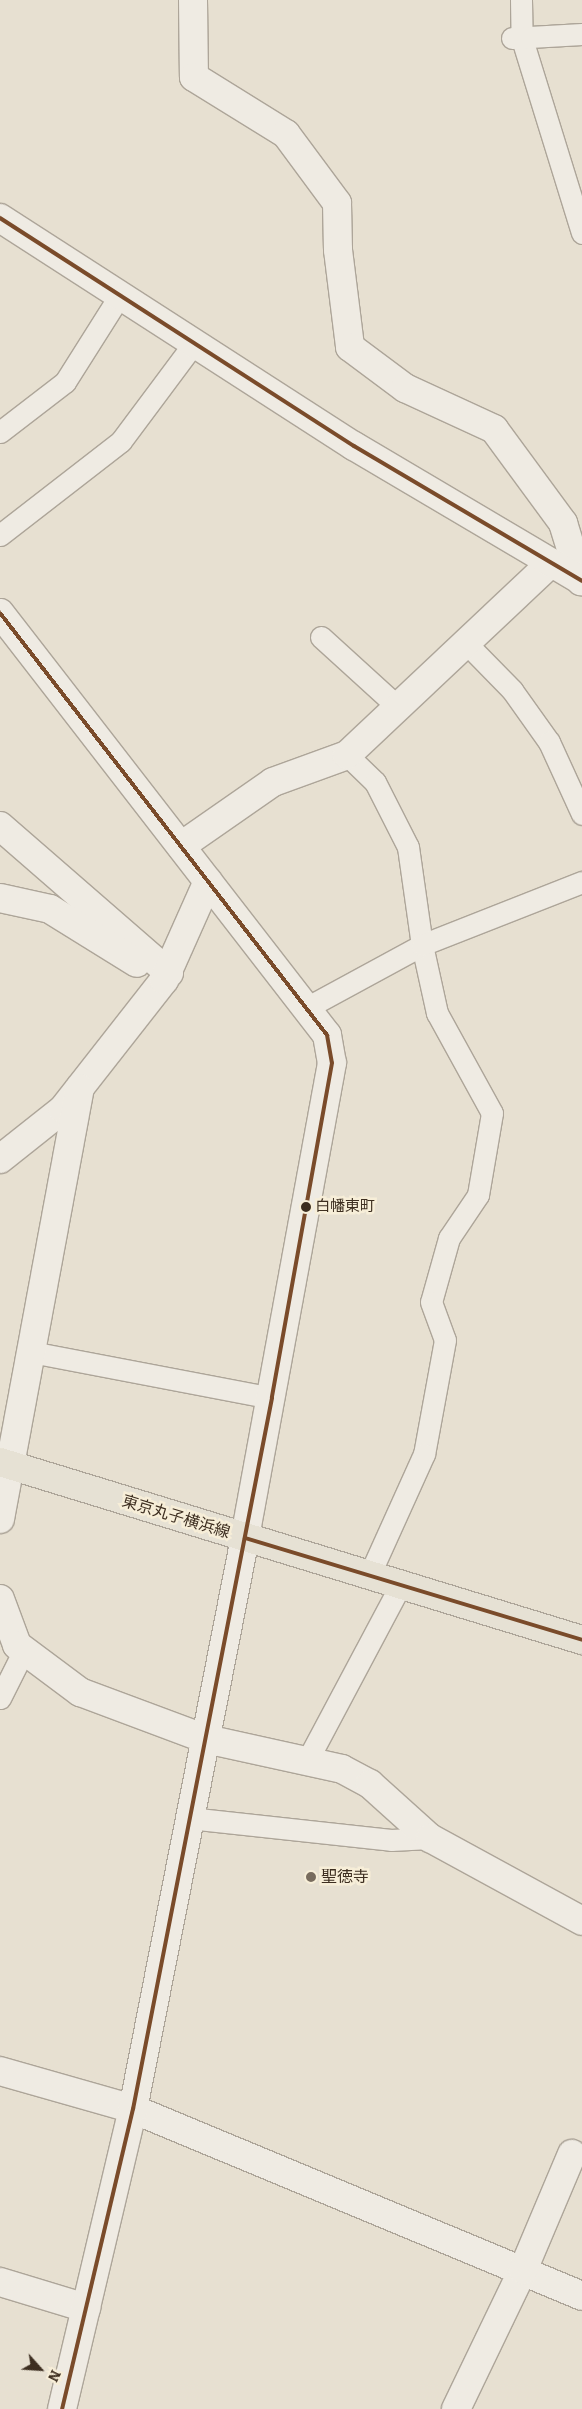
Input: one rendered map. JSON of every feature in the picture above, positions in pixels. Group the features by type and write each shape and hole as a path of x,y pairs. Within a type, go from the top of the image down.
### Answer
{"main road":[{"name":"東京丸子横浜線","path":"5,1464 582,1640"}],"street":[{"path":"193,0 194,77 286,134 337,203 338,250 350,346 405,388 494,428 562,523 582,581"},
{"path":"0,218 354,446 582,581"},
{"path":"181,846 273,782 347,755 551,563"},
{"path":"0,613 327,1035 332,1063 272,1398 133,2109 62,2409"},
{"path":"0,826 166,976"},
{"path":"1,1158 63,1109 166,976 208,881"},
{"path":"0,898 50,909 166,976"},
{"path":"0,1519 5,1464 31,1352 80,1088"},
{"path":"0,1599 17,1645 80,1692 206,1739 308,1759 342,1769 370,1784 430,1838 582,1921"},
{"path":"0,2071 133,2109 582,2296"},
{"path":"456,2409 523,2270 572,2154"},
{"path":"0,2282 86,2308"}],"lane":[{"path":"509,0 512,40 582,34"},
{"path":"521,0 522,39 577,197 582,233"},
{"path":"0,432 65,382 120,295"},
{"path":"0,535 122,441 194,343"},
{"path":"322,636 398,707"},
{"path":"466,643 512,690 550,742 582,814"},
{"path":"347,755 375,782 408,847 422,945 436,1013 492,1113 478,1195 450,1238 431,1302 445,1340 424,1454 369,1576"},
{"path":"306,1008 422,945 582,882"},
{"path":"31,1352 272,1398"},
{"path":"308,1759 400,1586"},
{"path":"0,1698 24,1650"},
{"path":"189,1818 391,1840 430,1838"}],"transit line":[{"path":"0,218 354,446 582,581"},
{"path":"0,613 327,1035 332,1063 272,1398 133,2109 62,2409"},
{"path":"245,1538 582,1640"}],"place":[{"name":"白幡東町","path":"306,1207"},
{"name":"聖徳寺","path":"311,1877"}]}
